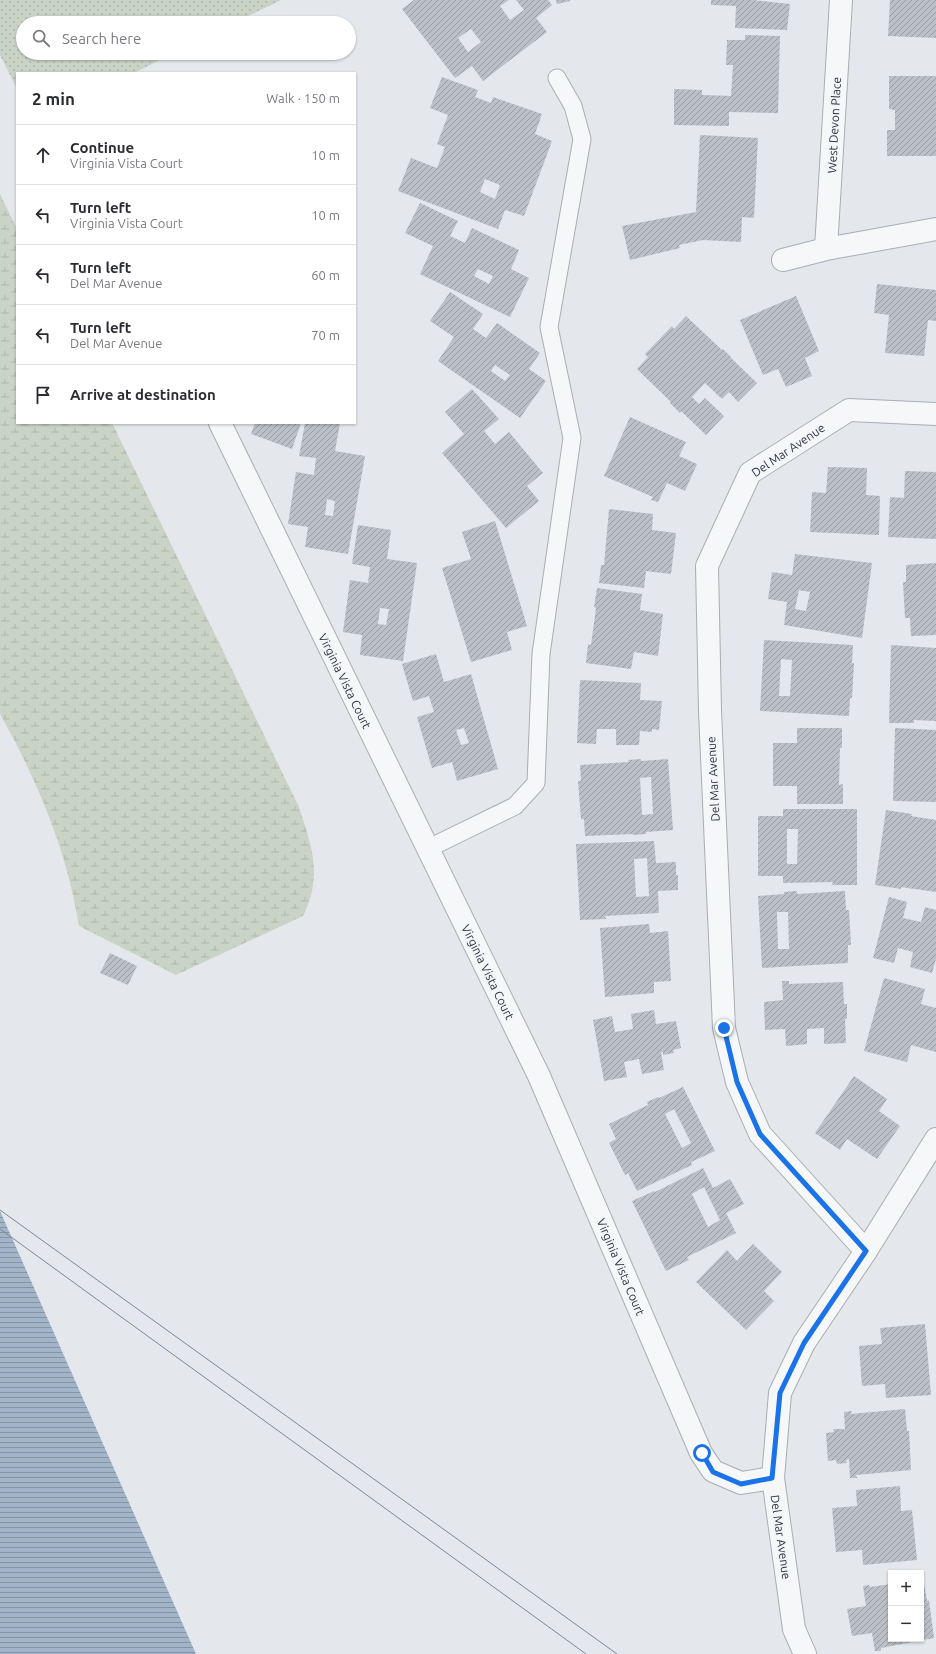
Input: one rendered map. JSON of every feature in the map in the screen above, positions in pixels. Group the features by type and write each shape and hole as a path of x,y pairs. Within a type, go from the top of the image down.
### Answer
{"street":[{"name":"West Devon Place","path":"826,249 841,0"},
{"path":"784,260 826,249 936,229"},
{"name":"Del Mar Avenue","path":"866,1251 760,1134 737,1082 724,1028 710,711 707,566 750,473 849,410 936,414"},
{"name":"Virginia Vista Court","path":"220,424 539,1076 702,1453 713,1472 741,1484 772,1478"},
{"name":"Del Mar Avenue","path":"805,1654 794,1629 772,1478 780,1393 804,1343 866,1251 936,1139"}],"lane":[{"path":"427,849 515,806 536,783 541,654 572,438 549,327 582,139 574,106 557,78"}],"green space":[{"path":"0,0 281,0 248,16 16,16 16,60 160,60 136,72 16,72 16,87 0,55"},
{"path":"0,194 16,227 16,424 112,424 299,807 311,849 314,874 313,887 303,916 176,975 79,926 67,870 49,816 14,739 0,714"}],"water":[{"path":"0,1211 196,1654 0,1654"}],"building":[{"path":"414,0 509,0 500,6 510,20 524,10 516,0 548,0 552,5 536,18 547,32 483,81 472,66 455,78 402,9","holes":["471,29 481,42 468,52 458,38"]},
{"path":"556,0 570,0 570,1 557,4"},
{"path":"711,0 753,0 790,4 787,30 735,28 736,6 711,5"},
{"path":"890,0 936,0 936,38 888,36"},
{"path":"745,35 780,36 778,113 729,112 729,126 674,125 674,89 702,90 702,95 731,96 733,65 726,65 727,40 745,40"},
{"path":"889,76 936,76 936,156 887,156 887,130 895,130 895,110 889,109"},
{"path":"442,77 478,90 475,97 491,103 493,97 542,114 535,134 552,141 524,216 505,210 498,229 398,191 411,158 437,168 445,147 437,144 448,115 430,108","holes":["485,179 500,185 495,199 480,192"]},
{"path":"700,135 758,138 754,218 742,217 741,242 703,240 679,245 680,248 630,260 622,226 696,212"},
{"path":"420,203 458,221 450,236 465,243 472,228 519,250 511,269 529,278 510,317 420,274 433,246 405,233","holes":["478,269 493,276 489,284 474,276"]},
{"path":"877,284 936,290 936,321 928,320 924,356 885,353 889,315 874,313"},
{"path":"450,292 483,314 473,329 486,338 497,323 540,353 529,369 546,381 520,418 438,361 454,337 430,321","holes":["495,365 510,375 505,381 491,371"]},
{"path":"796,296 819,351 805,358 812,376 786,387 778,369 763,375 740,320"},
{"path":"686,316 722,350 723,349 757,383 738,402 729,392 722,399 705,383 692,397 699,404 705,398 724,416 706,435 681,411 680,413 670,403 671,402 637,369 648,357 645,354 672,326 674,329"},
{"path":"472,389 499,419 484,431 495,444 509,432 543,473 527,486 539,501 506,528 442,453 464,434 445,412"},
{"path":"630,417 686,442 679,456 697,464 685,491 667,483 658,502 651,500 653,497 604,476"},
{"path":"255,424 301,424 292,449 251,434"},
{"path":"305,424 340,424 335,451 365,456 348,554 305,547 308,527 288,524 296,472 314,475 316,458 299,456","holes":["327,499 335,501 333,516 325,515"]},
{"path":"828,467 867,468 866,495 880,496 879,535 810,532 812,492 826,493"},
{"path":"905,471 936,472 936,539 888,537 890,497 904,498"},
{"path":"609,509 653,514 652,530 676,533 671,574 646,571 644,588 599,583 601,565 604,565"},
{"path":"495,521 527,626 507,632 512,650 471,662 442,568 471,559 462,532"},
{"path":"358,525 391,530 387,559 417,563 403,661 360,655 362,635 343,632 350,580 368,583 370,567 352,564","holes":["380,608 389,609 386,625 378,624"]},
{"path":"795,554 872,563 862,638 784,625 787,602 768,599 772,572 792,575","holes":["799,590 810,592 806,611 795,609"]},
{"path":"936,563 936,635 911,636 910,618 905,618 903,582 906,582 906,565"},
{"path":"597,588 642,594 640,610 663,614 658,656 634,652 631,669 586,663 588,644 591,645"},
{"path":"764,640 853,645 852,663 854,663 852,698 850,698 849,716 760,711","holes":["781,659 792,660 790,696 779,696"]},
{"path":"891,645 936,648 936,721 914,720 914,723 889,723"},
{"path":"436,654 444,682 471,674 498,769 457,781 452,762 432,768 417,717 434,712 429,696 413,701 402,664","holes":["464,728 469,743 461,745 456,730"]},
{"path":"580,680 641,683 640,700 662,701 659,730 652,729 652,732 640,731 639,745 616,745 616,729 597,729 596,744 577,743"},
{"path":"797,728 842,728 839,785 843,784 843,804 797,804 797,786 773,786 773,743 797,743"},
{"path":"895,728 936,730 936,802 893,801"},
{"path":"641,759 641,761 668,759 673,830 646,832 646,834 633,835 585,836 584,819 581,819 578,781 581,781 580,765 629,762 628,760","holes":["651,777 653,814 642,815 640,778"]},
{"path":"783,809 857,809 857,885 832,885 833,882 783,883 783,876 758,876 758,816 783,816","holes":["787,829 798,829 797,864 787,864"]},
{"path":"886,810 936,820 936,892 875,885"},
{"path":"654,841 656,863 676,862 678,890 658,891 659,913 605,916 606,919 580,920 576,844","holes":["647,858 649,896 636,897 634,859"]},
{"path":"797,891 797,894 845,891 846,910 849,910 851,945 848,945 848,963 762,968 758,896 784,894 784,892","holes":["777,912 788,912 789,949 778,949"]},
{"path":"889,897 907,902 903,918 921,922 925,907 936,910 936,959 932,973 910,967 913,952 898,948 894,963 873,958"},
{"path":"649,924 650,933 668,931 671,981 654,982 654,993 605,997 600,928"},
{"path":"110,953 137,966 128,985 100,973"},
{"path":"884,978 925,989 921,1004 936,1008 936,1052 911,1045 907,1062 864,1051"},
{"path":"782,981 789,981 789,984 843,982 844,1004 847,1004 847,1019 845,1019 846,1043 824,1044 824,1028 807,1029 807,1044 786,1046 785,1029 765,1030 764,1002 783,1000"},
{"path":"654,1010 656,1024 676,1021 681,1048 673,1050 674,1053 663,1055 663,1052 661,1052 664,1070 642,1074 639,1059 624,1062 627,1077 604,1081 593,1020 612,1016 615,1032 633,1029 631,1014"},
{"path":"854,1076 887,1099 879,1111 900,1126 877,1159 847,1139 840,1150 815,1133"},
{"path":"683,1087 715,1151 691,1162 692,1165 637,1191 628,1173 625,1175 609,1143 616,1139 609,1124 648,1105 647,1102 658,1097 659,1098","holes":["674,1109 691,1143 682,1148 665,1114"]},
{"path":"703,1168 713,1188 730,1179 744,1204 726,1213 736,1233 687,1257 689,1260 666,1271 632,1201 654,1191 655,1192","holes":["704,1187 720,1220 708,1227 692,1194"]},
{"path":"753,1244 782,1272 764,1291 774,1301 746,1330 696,1282 727,1250 737,1261"},
{"path":"925,1324 931,1395 886,1398 885,1384 862,1386 859,1346 882,1344 880,1328"},
{"path":"905,1409 907,1431 909,1431 911,1470 856,1475 857,1478 850,1478 849,1459 846,1460 847,1463 837,1464 836,1460 828,1461 826,1433 834,1432 833,1429 844,1429 845,1431 844,1412 852,1411 851,1414"},
{"path":"900,1486 901,1511 912,1510 917,1560 863,1565 862,1550 836,1552 832,1508 857,1506 856,1490"},
{"path":"888,1584 888,1642 913,1642 881,1648 881,1651 875,1651 872,1633 852,1636 847,1609 866,1606 863,1586 869,1585 870,1587"},
{"path":"924,1584 927,1601 929,1600 934,1638 924,1640"}],"tram line":[{"path":"0,1210 617,1654"},
{"path":"0,1229 586,1654"}],"route":[{"path":"702,1453 713,1472 741,1484 772,1478 780,1393 804,1343 866,1251 760,1134 737,1082 724,1028"}]}
